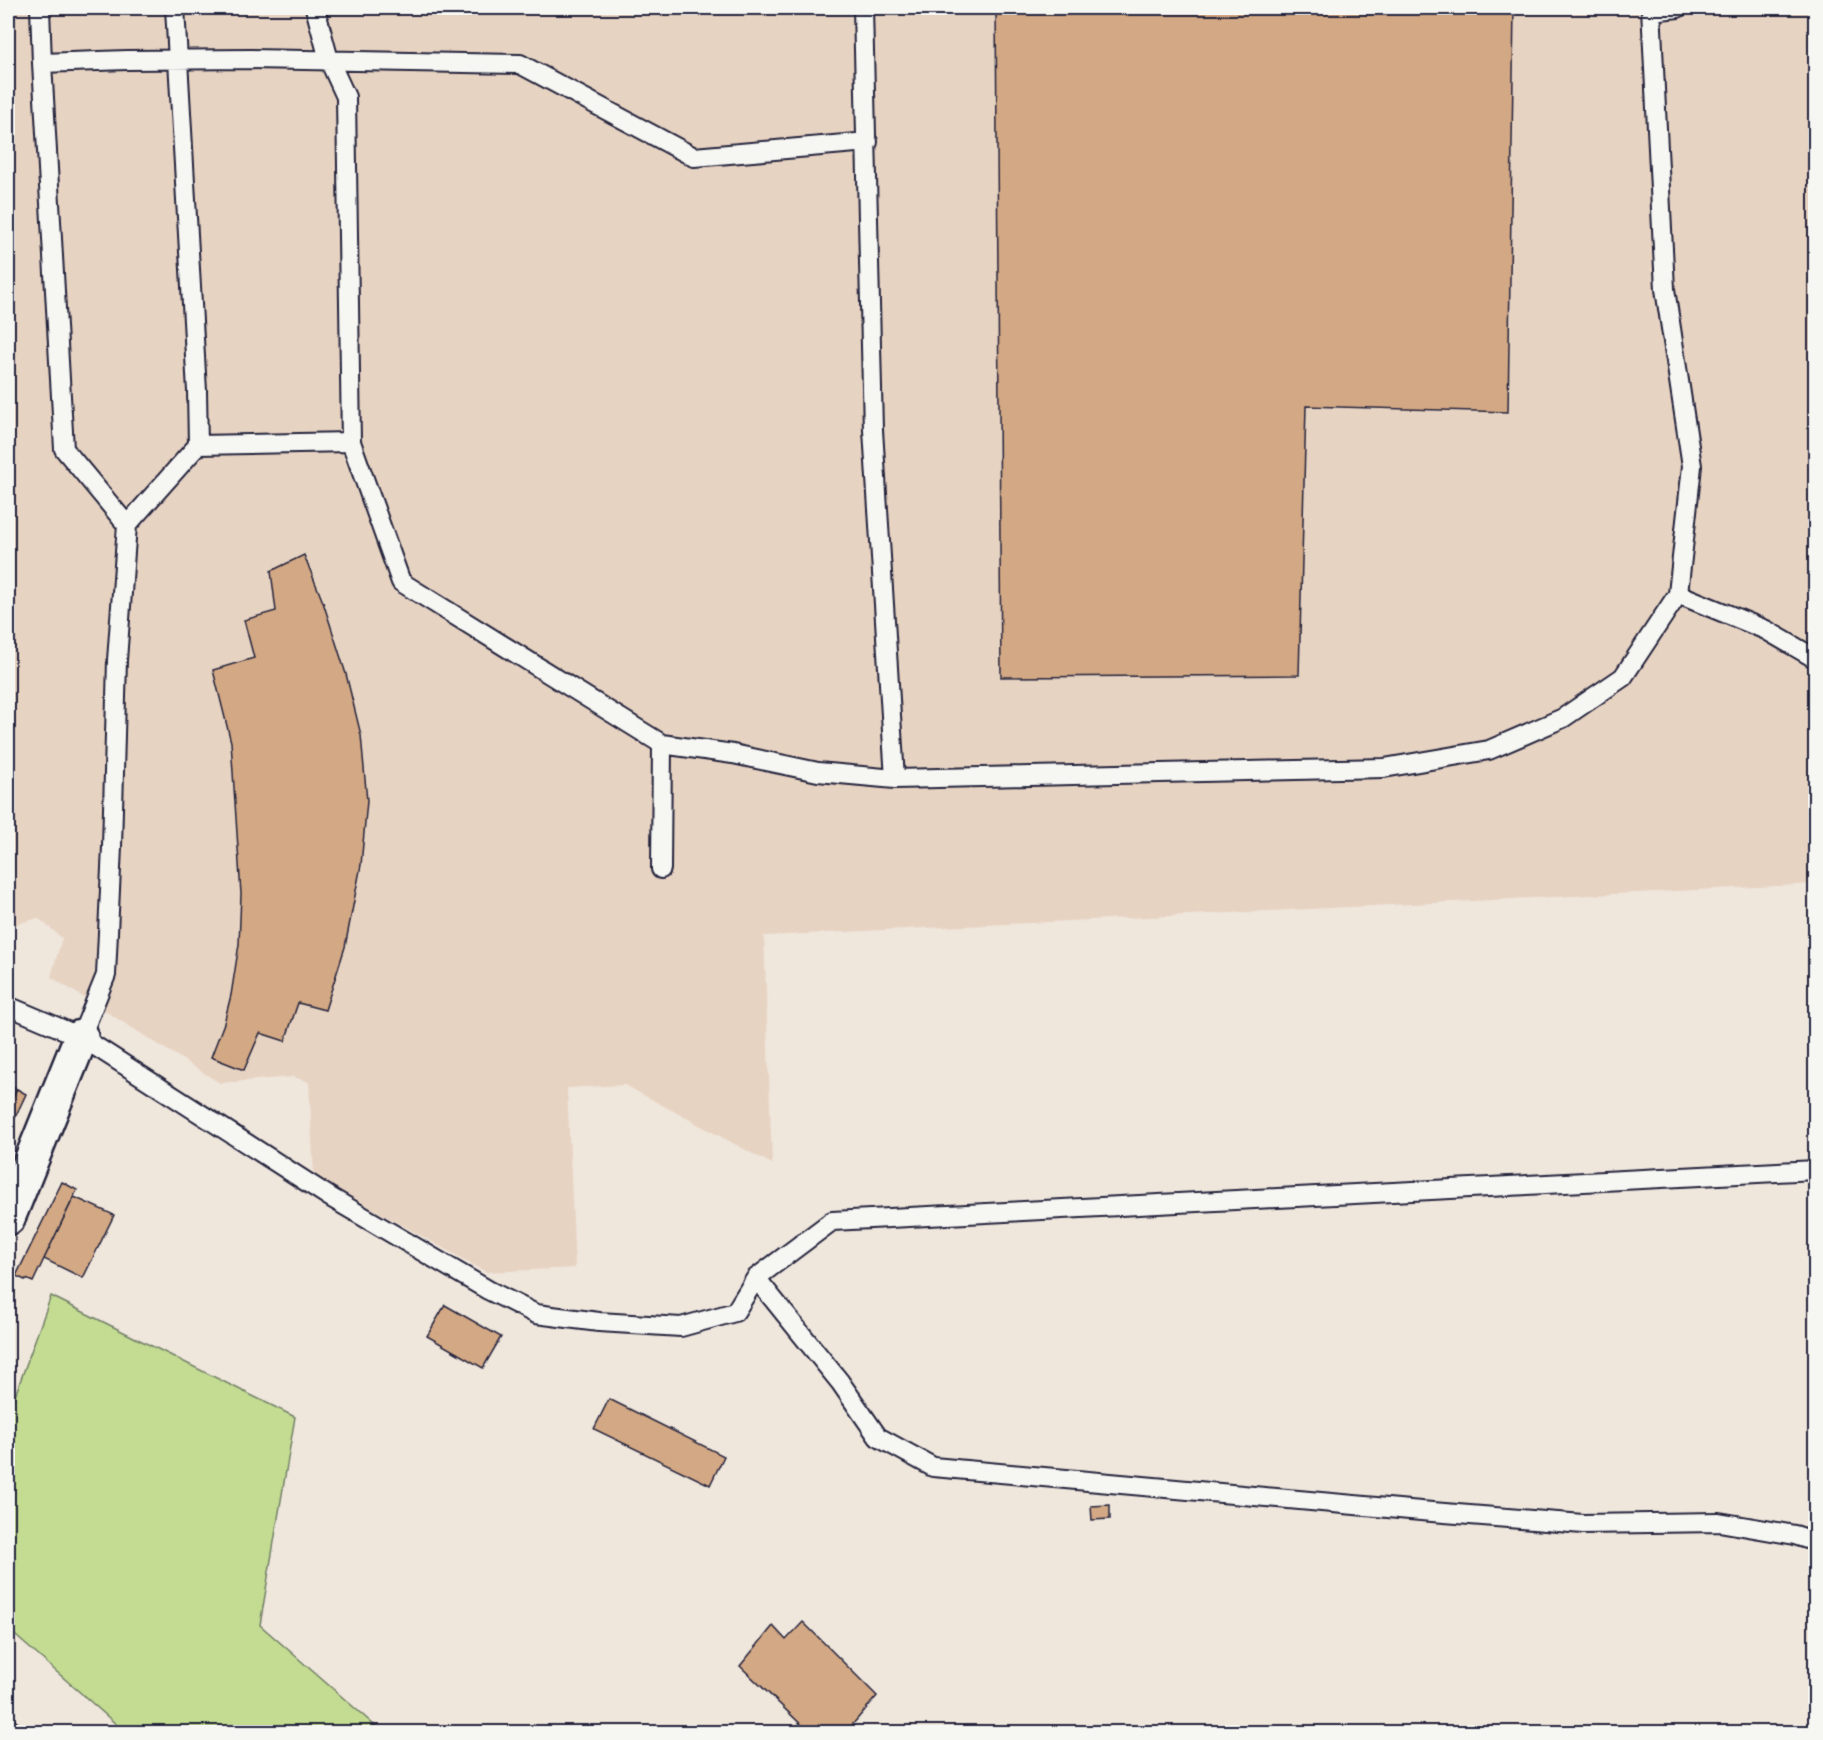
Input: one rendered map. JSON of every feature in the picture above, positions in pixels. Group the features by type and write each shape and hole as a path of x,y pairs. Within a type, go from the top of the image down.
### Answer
{"street":[{"path":"8,1218 81,1037"}],"lane":[{"path":"40,8 64,449 127,525"},
{"path":"81,1037 106,975 117,660 127,525 198,445 175,8"},
{"path":"315,8 329,60 346,97 351,442 401,582 662,744 733,754 818,772 895,779 1384,768 1489,750 1563,718 1623,677 1678,594 1692,466 1665,289 1651,9 1678,8"},
{"path":"863,8 868,142 873,430 895,779"},
{"path":"42,63 329,60 520,64 694,157 868,142"},
{"path":"198,445 351,442"},
{"path":"1678,594 1766,630 1815,659"},
{"path":"662,744 662,869"},
{"path":"8,1006 81,1037 330,1197 488,1290 536,1314 599,1322 681,1327 735,1312 756,1278 832,1221 1815,1170"},
{"path":"756,1278 840,1382 878,1437 933,1467 1583,1524 1719,1522 1795,1535 1815,1542"},
{"path":"1795,1535 1815,1528"}],"shaded area":[{"path":"8,8 1815,8 1815,884 764,936 772,1164 625,1085 567,1088 575,1268 486,1272 314,1176 309,1082 293,1077 220,1083 51,977 62,938 38,918 8,926"}],"green space":[{"path":"51,1296 295,1417 260,1625 382,1732 125,1732 8,1629 8,1415"}],"building":[{"path":"996,8 1514,8 1508,412 1306,406 1299,675 1001,677"},
{"path":"304,555 323,602 346,674 361,735 367,801 361,865 345,947 325,1010 298,1003 285,1041 260,1033 244,1070 211,1057 224,1023 231,995 239,944 241,894 231,742 213,670 254,658 244,620 276,611 271,571"},
{"path":"8,1085 17,1089 8,1108"},
{"path":"17,1089 26,1094 12,1124 8,1122 8,1108"},
{"path":"62,1182 77,1190 33,1282 25,1280 16,1276"},
{"path":"74,1197 114,1215 83,1278 44,1259"},
{"path":"445,1305 501,1337 483,1368 427,1336"},
{"path":"609,1399 724,1456 710,1485 594,1429"},
{"path":"1110,1505 1110,1519 1092,1520 1091,1506"},
{"path":"803,1622 877,1696 846,1732 809,1732 740,1666 773,1626 786,1640"},
{"path":"8,1714 28,1732 8,1732"}]}
